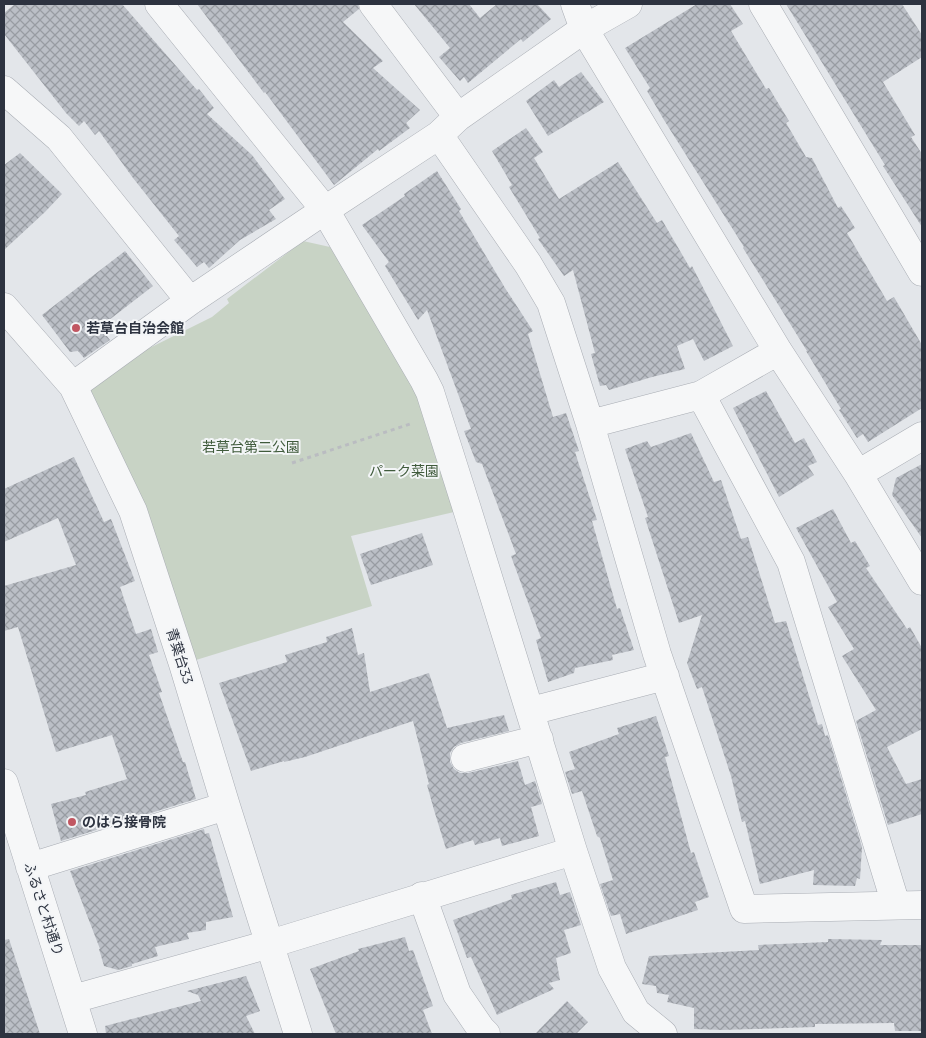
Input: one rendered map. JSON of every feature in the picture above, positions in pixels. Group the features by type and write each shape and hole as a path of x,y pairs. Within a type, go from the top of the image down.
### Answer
{"street":[{"path":"159,4 324,210 430,392 531,711 573,851 612,968 636,1012 663,1034"},
{"path":"373,4 448,126 551,303 590,424 665,676 744,909 909,905 791,562 701,395"},
{"path":"575,4 584,29 778,351 858,474 922,581"},
{"path":"73,386 190,301 448,126 584,29 628,4"},
{"path":"762,4 922,272"},
{"path":"4,90 59,138 190,301"},
{"name":"青葉台33","path":"4,307 73,386 133,511 183,664 298,1034"},
{"path":"590,424 701,395 778,351"},
{"path":"858,474 922,436"},
{"path":"531,711 665,676"},
{"path":"465,758 539,739"},
{"name":"ふるさと村通り","path":"4,783 84,1034"},
{"path":"30,866 226,806"},
{"path":"73,999 270,944 573,851"},
{"path":"422,896 457,994 486,1034"}],"path":[{"path":"292,463 437,415"}],"green space":[{"name":"若草台第二公園","path":"303,241 330,247 381,322 424,380 467,509 351,536 372,606 183,664 73,386 212,317 229,303 227,299"}],"building":[{"path":"15,4 122,4 214,108 207,114 252,155 285,199 269,210 276,219 240,240 209,268 204,262 197,267 174,240 179,236 99,131 95,135 84,121 79,126 66,113 4,34 4,13"},
{"path":"197,4 358,4 359,9 343,22 383,61 373,68 420,110 406,123 410,128 379,151 378,149 334,185"},
{"path":"414,4 469,4 480,18 497,4 537,4 551,19 523,42 521,39 468,83 464,77 460,81 439,57 450,48"},
{"path":"697,4 730,4 743,24 731,31 766,89 769,88 789,121 786,123 806,157 812,158 838,208 841,206 855,228 847,233 887,301 894,297 922,345 922,408 868,442 863,434 857,438 839,410 841,409 807,351 664,120 647,91 650,88 625,48"},
{"path":"786,4 902,4 922,35 922,57 883,82 915,135 911,137 922,154 922,227 883,166 885,165"},
{"path":"581,72 604,102 548,136 526,101 554,80 559,87"},
{"path":"526,128 543,152 534,158 559,199 618,162 657,223 662,220 690,268 692,266 733,346 704,361 693,339 677,346 685,369 609,390 606,385 600,386 591,354 595,353 573,270 564,276 538,239 540,238 509,187 512,185 492,151"},
{"path":"20,153 62,194 4,250 4,165"},
{"path":"437,171 461,209 459,211 505,288 533,331 528,334 553,417 566,413 579,451 575,452 597,520 592,521 617,609 620,608 634,650 612,655 613,660 575,668 574,673 548,682 536,640 541,638 511,556 516,554 482,464 476,462 464,431 471,429 427,310 418,320 385,266 389,262 362,225 405,196 404,194"},
{"path":"125,251 153,286 100,327 110,340 84,358 78,351 70,352 42,315"},
{"path":"766,391 795,443 804,438 817,462 808,466 814,475 779,497 733,408"},
{"path":"691,433 714,482 721,480 741,539 748,537 775,623 786,621 818,725 822,724 825,736 828,735 862,847 860,879 857,878 855,886 813,885 814,870 760,884 745,821 742,822 731,776 702,687 697,689 687,663 702,615 679,623 645,518 648,517 625,449 647,441 651,447"},
{"path":"74,457 104,522 111,519 135,581 120,587 136,634 151,629 158,652 149,655 162,692 159,693 183,762 185,762 196,799 61,841 51,804 86,795 85,792 127,779 112,735 56,752 18,627 4,631 4,586 76,565 58,518 4,542 4,489"},
{"path":"922,464 922,538 892,495 896,478"},
{"path":"833,509 851,543 855,541 870,566 866,568 907,629 910,627 922,648 922,729 887,747 906,784 922,779 922,814 888,825 856,721 876,710 842,656 854,649 828,607 837,602 796,528"},
{"path":"422,533 433,565 371,585 360,554"},
{"path":"352,628 358,655 364,653 370,692 429,673 447,728 504,715 509,731 461,743 454,747 450,753 450,762 454,769 460,773 468,773 518,761 525,785 535,781 542,804 531,807 539,836 502,846 500,838 475,845 473,840 446,849 427,785 429,784 413,721 305,757 251,771 219,683 287,662 285,655 327,642 326,637"},
{"path":"656,716 669,756 665,757 691,853 694,852 709,897 695,902 698,910 626,934 620,914 611,916 600,884 613,880 600,838 597,836 582,791 572,794 565,772 575,769 569,752 619,734 617,728"},
{"path":"204,829 205,834 209,833 233,917 206,922 206,930 187,933 189,939 155,947 158,956 132,964 132,966 118,970 104,966 100,949 70,871"},
{"path":"556,882 560,895 570,892 581,925 564,930 571,953 556,958 560,980 549,983 554,989 497,1015 471,957 467,958 453,920 512,899 511,895"},
{"path":"405,937 409,951 413,950 433,1006 423,1010 432,1034 336,1034 310,969 359,951 358,949"},
{"path":"9,939 40,1034 4,1034 4,940"},
{"path":"828,939 882,940 880,945 922,945 922,1031 895,1031 894,1023 815,1024 815,1027 722,1030 694,1029 694,1008 667,1002 669,995 657,993 656,986 642,984 649,956 759,950 758,945 828,942"},
{"path":"246,976 260,1011 246,1016 255,1034 106,1034 105,1026 201,1001 198,995 187,991"},
{"path":"567,1001 588,1022 576,1034 535,1034"}],"place":[{"name":"若草台自治会館","path":"76,328"},
{"name":"のはら接骨院","path":"72,822"}],"park label":[{"name":"パーク菜園","path":"404,471"}]}
